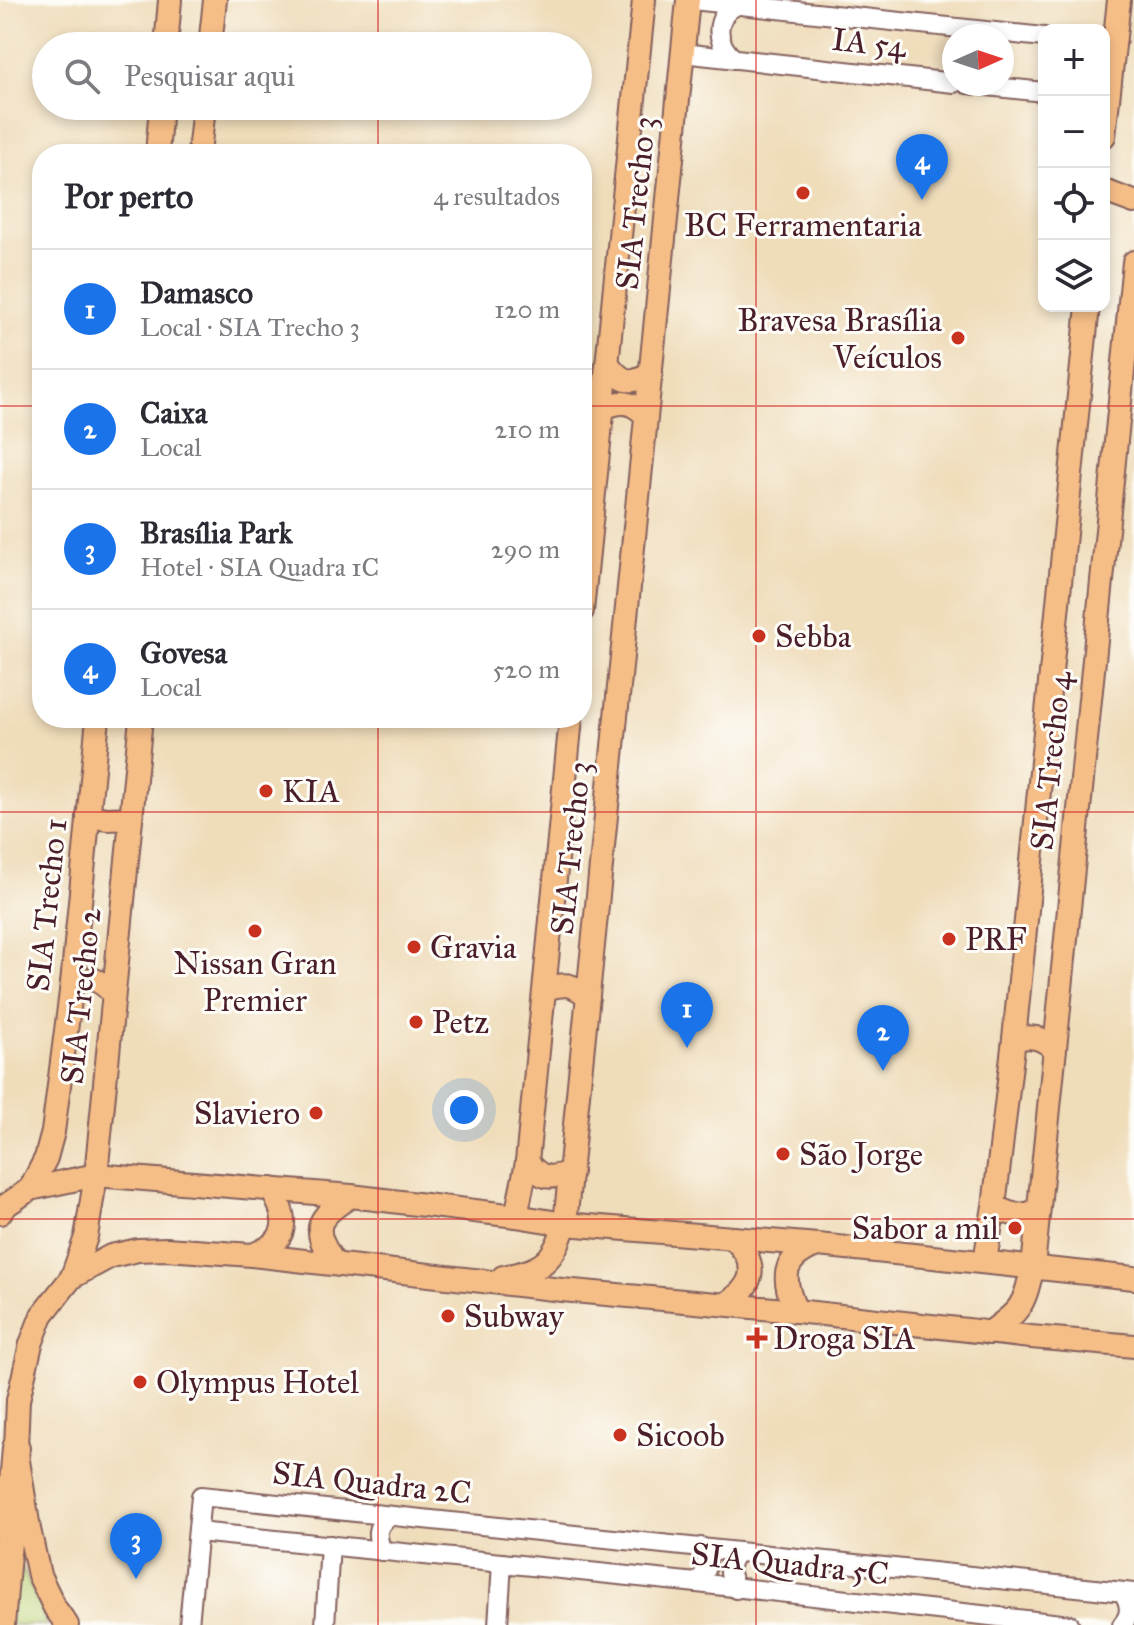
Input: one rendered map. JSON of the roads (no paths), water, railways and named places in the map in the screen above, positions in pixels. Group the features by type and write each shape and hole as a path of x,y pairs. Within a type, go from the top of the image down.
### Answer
{"highway":[{"path":"1,1625 8,1441"}],"main road":[{"path":"167,32 170,0"},
{"path":"212,32 215,0"},
{"path":"592,514 644,0"},
{"name":"SIA Trecho 3","path":"475,1281 523,1273 539,1267 551,1256 565,1224 682,53 690,0"},
{"path":"1110,41 1119,0"},
{"path":"158,144 160,120"},
{"path":"200,144 203,120"},
{"path":"1110,193 1134,202"},
{"name":"SIA Trecho 4","path":"989,1333 1018,1310 1033,1267 1134,262"},
{"path":"985,1261 1014,1039 1087,312"},
{"path":"608,364 618,377 628,382 651,373"},
{"path":"603,408 626,402 646,415"},
{"path":"1077,420 1097,431 1116,426"},
{"path":"1072,459 1095,453 1112,464"},
{"name":"SIA Trecho 1","path":"30,1189 46,1158 53,1135 72,984 97,728"},
{"name":"SIA Trecho 2","path":"72,1277 86,1237 96,1175 140,728"},
{"path":"516,1216 527,1162 570,728"},
{"path":"88,816 131,818"},
{"path":"72,984 91,979 101,982 113,994"},
{"path":"545,989 569,985 588,996"},
{"path":"1014,1039 1037,1037 1055,1049"},
{"path":"527,1162 536,1173 546,1177 571,1172"},
{"path":"2,1209 30,1189 96,1175 351,1196 565,1224 818,1245 1134,1278"},
{"path":"252,1255 269,1248 283,1230 283,1211 271,1189"},
{"path":"335,1264 322,1245 320,1225 331,1209 351,1196"},
{"path":"994,1206 1015,1216 1037,1211"},
{"path":"726,1304 740,1295 751,1273 744,1249 733,1238"},
{"path":"796,1311 786,1281 788,1268 793,1258 818,1245"},
{"path":"67,1625 39,1575 8,1441 31,1344 42,1315 72,1277 111,1256 138,1250 166,1249 252,1255 475,1281 1134,1346"}],"street":[{"name":"IA 54","path":"690,0 1038,36"},
{"path":"734,59 720,41 720,28 726,10 737,5"},
{"name":"IA 54","path":"682,53 942,82"},
{"path":"1014,89 1038,91"},
{"name":"SIA Quadra 2C","path":"198,1532 201,1496 1129,1592"},
{"path":"382,1551 377,1537 378,1528 389,1516"},
{"path":"189,1625 198,1532"},
{"name":"SIA Quadra 5C","path":"198,1532 1070,1625"},
{"path":"325,1625 330,1545"},
{"path":"697,1583 708,1566 701,1547"},
{"path":"736,1589 729,1571 731,1559 737,1553"},
{"path":"498,1625 502,1563"},
{"path":"1122,1625 1129,1612 1129,1592"}],"place":[{"name":"BC Ferramentaria","path":"803,193"},
{"name":"Govesa","path":"922,200"},
{"name":"Bravesa Brasília Veículos","path":"958,338"},
{"name":"Sebba","path":"759,636"},
{"name":"KIA","path":"266,791"},
{"name":"Nissan Gran Premier","path":"255,931"},
{"name":"PRF","path":"949,939"},
{"name":"Gravia","path":"414,947"},
{"name":"Petz","path":"416,1022"},
{"name":"Damasco","path":"687,1048"},
{"name":"Caixa","path":"883,1071"},
{"name":"Slaviero","path":"316,1113"},
{"name":"São Jorge","path":"783,1154"},
{"name":"Sabor a mil","path":"1015,1228"},
{"name":"Subway","path":"448,1316"},
{"name":"Droga SIA","path":"757,1338"},
{"name":"Olympus Hotel","path":"140,1382"},
{"name":"Sicoob","path":"620,1435"},
{"name":"Brasília Park","path":"136,1579"}]}
